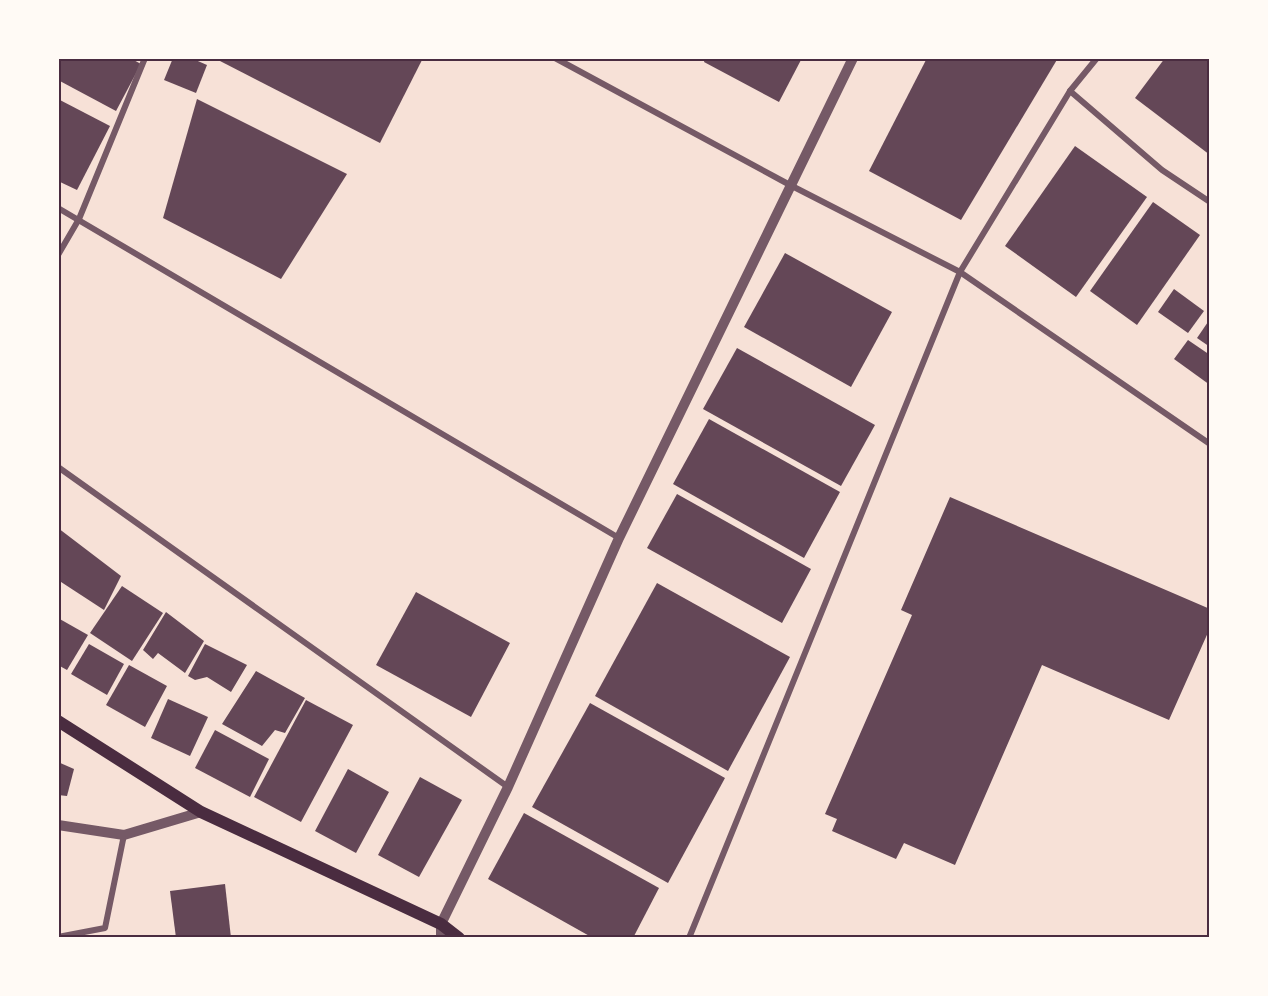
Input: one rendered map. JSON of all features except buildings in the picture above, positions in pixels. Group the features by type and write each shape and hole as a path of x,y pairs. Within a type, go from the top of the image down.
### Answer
{"main road":[{"path":"58,721 201,812 441,924 459,938"}],"street":[{"path":"58,255 80,219 145,58"},
{"path":"555,58 790,185 960,272 1209,444"},
{"path":"441,938 441,924 508,787 619,538 853,58"},
{"path":"689,938 960,272 1070,91 1097,58"},
{"path":"1070,91 1162,170 1209,202"},
{"path":"58,208 619,538"},
{"path":"58,467 508,787"},
{"path":"58,825 124,835 201,812"},
{"path":"58,937 105,928 124,835"}]}
